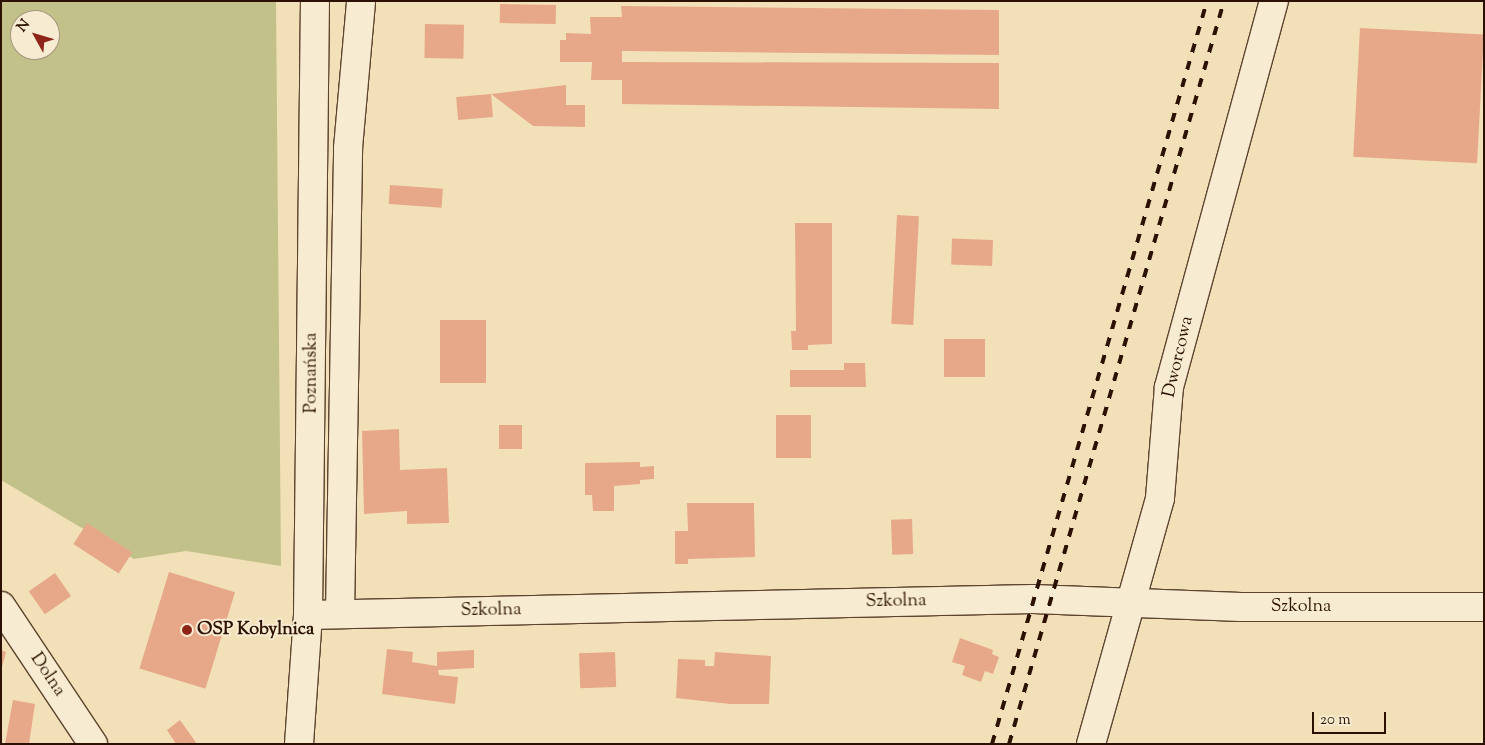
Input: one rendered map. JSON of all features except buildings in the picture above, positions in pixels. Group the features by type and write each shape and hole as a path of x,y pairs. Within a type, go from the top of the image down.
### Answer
{"street":[{"name":"Poznańska","path":"299,744 308,615 312,411 315,1"},
{"path":"340,614 348,148 361,1"},
{"name":"Dworcowa","path":"1091,744 1160,498 1169,387 1274,1"},
{"path":"312,411 343,411"},
{"name":"Szkolna","path":"308,615 1033,599 1129,603 1484,607"},
{"name":"Dolna","path":"1,606 93,744"}],"shaded area":[{"path":"1,1 276,1 281,566 186,551 134,559 1,480"}],"railway":[{"path":"992,744 1207,1"},
{"path":"1009,744 1224,1"}],"place":[{"name":"OSP Kobylnica","path":"187,630"}]}
